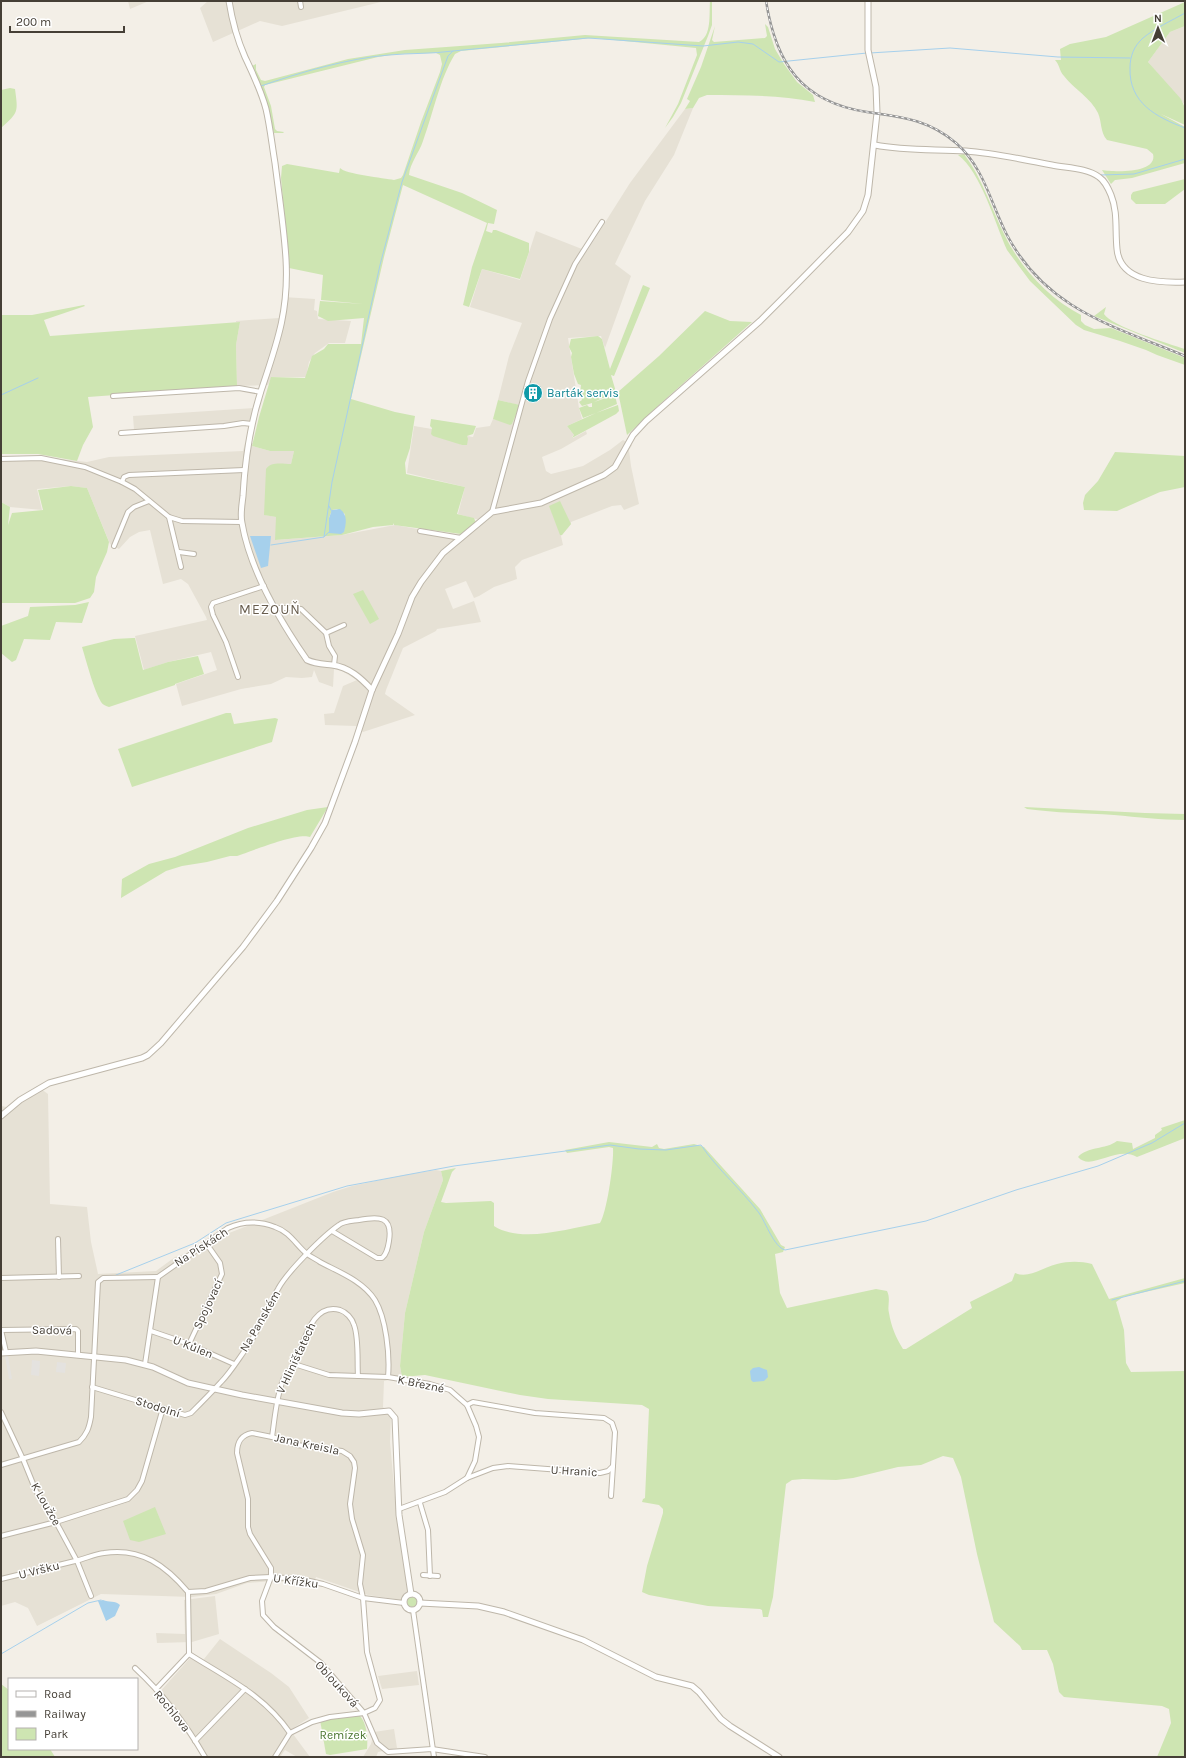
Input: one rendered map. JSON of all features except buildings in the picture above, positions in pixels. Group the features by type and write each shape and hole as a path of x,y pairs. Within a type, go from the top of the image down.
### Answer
{"street":[{"path":"231,1 230,8 239,43 266,108 279,191 285,244 287,293 280,336 252,424 244,470 241,522 253,559 264,586 284,624 307,660 319,664 334,665 357,674 372,690"},
{"path":"300,1 301,7"},
{"path":"1,1116 20,1100 49,1083 142,1058 148,1055 161,1043 243,947 277,901 325,823 355,742 372,690 398,634 412,598 421,582 442,553 492,512 541,504 604,475 615,467 633,434 760,321 854,226 867,204 875,145 877,113 877,94 868,53 868,1"},
{"path":"875,145 974,152 1080,170 1098,176 1108,188 1112,198 1116,215 1116,250 1123,265 1138,277 1147,280 1185,282"},
{"path":"492,512 517,419 553,312 575,264 602,222"},
{"path":"113,396 239,388 261,392"},
{"path":"121,433 224,426 243,423 252,424"},
{"path":"1,459 41,458 85,467 135,489 169,517 182,521 241,522"},
{"path":"122,482 124,477 129,475 244,470"},
{"path":"114,546 128,512 134,507 149,501"},
{"path":"169,517 179,552 181,567"},
{"path":"420,531 461,538"},
{"path":"179,552 194,554"},
{"path":"238,677 226,642 213,615 211,607 213,603 264,586"},
{"path":"275,608 302,609 326,633 329,646 335,656 334,665"},
{"path":"326,633 344,625"},
{"name":"Na Panském","path":"214,1388 221,1382 258,1328 278,1288 307,1254 332,1231 344,1223 375,1217 382,1219 387,1223 390,1230 387,1252 382,1258 377,1258 332,1231"},
{"name":"Na Pískách","path":"158,1277 233,1226 246,1222 259,1222 274,1226 286,1232 307,1254 362,1286 375,1301 380,1311 385,1334 388,1355 388,1377"},
{"path":"58,1239 59,1277"},
{"name":"Spojovací","path":"189,1344 222,1274 220,1263 206,1243"},
{"path":"1,1278 79,1276"},
{"path":"1,1465 79,1442 85,1437 89,1430 91,1417 97,1284 99,1280 103,1278 158,1277 145,1364"},
{"name":"V Hlinišťatech","path":"272,1436 277,1402 286,1375 294,1364 316,1317 323,1311 334,1309 345,1313 354,1323 358,1376"},
{"name":"Sadová","path":"1,1330 76,1329 78,1331 78,1355"},
{"path":"1,1330 4,1352 36,1351 126,1360 145,1364 188,1383 277,1402 342,1413 358,1414 388,1411 392,1414 395,1425 399,1515 411,1594"},
{"name":"U Kůlen","path":"151,1331 189,1344 234,1364"},
{"name":"K Březné","path":"294,1364 329,1375 388,1377 442,1387 458,1396 467,1405 476,1426 478,1437 475,1461 466,1478"},
{"name":"Stodolní","path":"92,1387 185,1416 188,1415 214,1388"},
{"name":"U Hranic","path":"399,1510 420,1503 452,1489 466,1478 501,1466 600,1473 605,1472 613,1466 615,1432 612,1423 604,1418 534,1413 473,1402 467,1405"},
{"path":"1,1536 56,1522 128,1499 137,1490 142,1481 163,1408"},
{"name":"K Loužce","path":"1,1412 36,1491 56,1522 77,1561 91,1596"},
{"name":"Jana Kreisla","path":"271,1577 271,1568 269,1563 250,1534 248,1527 248,1499 237,1446 240,1438 246,1434 257,1433 272,1436 297,1444 342,1451 350,1456 355,1468 350,1504 352,1519 364,1555 360,1577 363,1598"},
{"path":"611,1496 613,1466"},
{"path":"420,1503 428,1530 430,1576"},
{"name":"U Vršku","path":"1,1579 77,1561 96,1554 111,1552 129,1553 161,1564 188,1592"},
{"path":"423,1575 438,1576"},
{"name":"U Křížku","path":"188,1592 211,1591 250,1578 271,1577 300,1579 323,1584 363,1598 404,1603"},
{"name":"Oblouková","path":"271,1577 262,1601 263,1615 274,1626 321,1664 364,1713 375,1708 380,1700 367,1652 363,1598"},
{"path":"156,1689 189,1654 188,1592"},
{"path":"411,1594 418,1597 420,1603 418,1608 413,1610 406,1608 404,1603 406,1597 411,1594"},
{"path":"420,1603 478,1606 504,1612 583,1640 656,1677 692,1686 699,1692 721,1719 779,1757"},
{"path":"413,1610 434,1757"},
{"path":"189,1654 245,1689 269,1707 290,1733"},
{"name":"Rochlova","path":"135,1668 156,1689 185,1725 205,1757"},
{"path":"196,1741 245,1689"},
{"path":"276,1757 290,1733 312,1722 330,1717 364,1713 376,1743 388,1752 432,1749 485,1757"}],"shaded area":[{"path":"128,1 149,1 130,9"},
{"path":"208,1 385,1 282,26 260,21 213,42 200,8"},
{"path":"1185,26 1185,105 1148,62 1170,32"},
{"path":"693,108 674,155 645,201 615,264 631,276 605,348 601,336 568,338 582,419 567,426 574,435 572,437 573,438 586,431 587,434 561,449 542,457 546,471 551,474 583,466 610,450 623,440 632,445 629,450 639,504 624,510 621,505 612,506 571,522 561,536 563,545 522,560 515,567 517,579 494,587 479,596 474,598 466,581 445,589 453,609 474,601 481,622 437,629 436,631 403,648 385,694 415,715 363,732 356,726 325,725 324,714 334,713 343,686 357,680 342,671 334,669 333,687 319,682 314,670 312,677 286,677 271,684 241,689 182,706 176,684 217,670 211,652 168,662 144,670 135,636 207,620 188,584 181,579 163,584 150,530 139,532 130,537 119,549 110,544 87,488 71,486 37,489 42,510 10,507 1,502 1,457 43,457 87,462 109,457 243,451 245,443 253,443 252,446 270,451 294,451 291,464 273,464 265,515 276,517 276,540 342,535 395,525 434,532 461,534 479,520 458,514 465,487 407,473 414,426 432,429 432,432 462,445 467,436 473,437 476,428 490,426 493,419 512,424 519,405 498,400 509,356 522,323 470,307 482,269 520,280 536,231 587,251 630,183 685,109"},
{"path":"283,297 315,299 314,310 317,311 318,319 351,321 345,343 329,343 315,353 309,362 306,377 272,377 268,385 237,386 236,345 240,322 236,321 279,318"},
{"path":"254,408 250,421 239,421 226,425 134,430 133,416"},
{"path":"37,1086 48,1094 50,1204 87,1207 91,1242 98,1274 156,1271 175,1257 190,1252 224,1235 333,1192 352,1186 404,1175 436,1170 441,1171 443,1180 424,1232 405,1313 400,1366 402,1377 384,1381 383,1407 391,1416 390,1442 397,1520 409,1561 409,1590 402,1600 368,1595 316,1577 313,1585 274,1581 247,1583 216,1594 192,1597 101,1594 37,1626 28,1608 15,1602 1,1606 1,1106 7,1107"},
{"path":"5,1356 8,1356 12,1379 9,1379"},
{"path":"32,1360 40,1361 39,1376 31,1375"},
{"path":"57,1362 66,1363 65,1373 56,1372"},
{"path":"215,1596 219,1634 192,1642 157,1643 156,1633 185,1634 184,1600"},
{"path":"220,1639 271,1673 289,1687 309,1718 290,1730 310,1757 297,1757 285,1750 280,1757 202,1757 186,1732 157,1695 191,1657 200,1664"},
{"path":"417,1671 419,1685 382,1689 378,1676"},
{"path":"394,1729 397,1748 378,1752 376,1757 363,1757 371,1744 374,1732"}],"green space":[{"path":"710,1 712,1 712,25 681,103 665,128 678,104 697,55 696,48 593,38 461,51 455,54 445,74 423,141 411,166 409,175 462,193 497,210 494,224 488,223 486,231 492,233 493,230 496,230 529,243 529,252 520,279 482,269 469,307 463,305 472,267 487,223 403,185 384,257 351,399 395,412 415,416 410,448 405,463 406,474 465,487 457,514 474,518 476,523 461,534 394,525 394,523 393,525 373,527 342,535 275,540 276,517 264,515 266,469 268,466 274,464 291,464 294,451 270,451 252,446 271,377 305,378 312,356 324,349 328,344 361,344 364,318 328,321 318,316 320,301 363,304 321,300 323,275 289,268 281,178 282,166 287,164 339,173 340,168 365,176 394,180 401,178 442,64 440,55 436,53 398,54 378,57 265,85 264,87 271,106 275,129 277,131 284,132 283,133 274,133 262,91 252,66 256,64 256,70 261,80 265,81 348,59 405,50 585,35 699,42 706,35 708,30","holes":["337,509 345,514 344,532 329,533 329,518 332,510"]},
{"path":"1185,2 1185,26 1170,32 1148,62 1181,99 1185,108 1185,125 1161,114 1185,127 1185,163 1132,178 1115,180 1111,184 1102,170 1124,171 1142,168 1149,165 1153,161 1153,154 1147,149 1107,140 1103,134 1099,116 1095,108 1087,98 1062,74 1055,60 1061,60 1060,49 1070,44 1106,37"},
{"path":"765,24 768,27 775,49 784,64 797,82 813,95 815,102 748,95 707,95 699,98 693,108 685,109 690,101 687,99 701,67 715,26 712,40 714,42 765,38 767,36"},
{"path":"10,88 15,89 17,107 14,115 1,128 1,90"},
{"path":"964,154 976,173 1004,234 1018,258 1046,291 1057,300 1081,315 1081,321 1085,325 1094,329 1111,328 1185,358 1185,365 1146,350 1084,330 1076,325 1030,281 1007,250 987,199 974,173 958,155"},
{"path":"1185,179 1185,189 1165,204 1136,204 1131,199 1133,192"},
{"path":"643,285 650,288 614,376 611,375 616,392 594,402 615,395 617,404 583,418 579,408 587,405 592,407 592,403 582,406 579,402 582,400 580,394 581,385 578,384 574,374 571,357 572,353 569,347 571,339 598,336 602,339 610,369"},
{"path":"85,306 44,320 50,336 240,322 236,345 237,386 88,397 93,427 83,445 77,461 38,454 1,454 1,315 32,315"},
{"path":"1106,307 1104,314 1117,324 1185,349 1185,353 1094,316"},
{"path":"705,311 730,321 752,322 627,435 618,392 659,356"},
{"path":"498,400 520,405 512,424 510,425 493,419"},
{"path":"618,405 619,411 616,414 572,438 574,435 567,426"},
{"path":"431,419 476,426 473,434 467,436 467,445 462,445 433,436 431,434 432,428 430,426"},
{"path":"1115,452 1185,456 1185,487 1160,492 1117,511 1084,510 1083,503 1085,495 1098,481"},
{"path":"71,486 87,488 109,542 107,552 96,577 94,592 90,598 75,603 1,603 1,502 10,507 8,525 12,513 43,510 38,490"},
{"path":"560,501 571,524 562,535 560,535 549,506"},
{"path":"363,590 379,619 370,624 353,594"},
{"path":"89,602 82,623 56,622 50,640 24,639 16,660 12,662 1,653 1,626 28,616 30,607 75,605"},
{"path":"135,638 143,670 168,662 198,656 204,674 109,707 103,704 95,690 82,647 114,639"},
{"path":"226,713 231,713 234,724 275,718 278,719 272,742 132,787 118,749"},
{"path":"328,807 310,837 304,836 286,839 237,856 230,856 182,866 166,871 121,898 122,879 149,864 175,857 248,828 307,810"},
{"path":"1024,807 1185,814 1185,820 1049,811 1027,809"},
{"path":"1185,1120 1185,1138 1137,1157 1129,1154 1121,1154 1090,1162 1083,1161 1078,1157 1087,1151 1107,1146 1117,1141 1132,1143 1133,1149 1155,1138 1155,1135 1162,1130 1161,1128"},
{"path":"609,1142 652,1147 657,1144 659,1148 664,1149 694,1144 704,1147 760,1209 781,1245 785,1247 783,1252 775,1254 780,1293 787,1308 876,1289 887,1291 889,1297 891,1323 903,1349 906,1349 972,1308 970,1302 1012,1281 1015,1273 1026,1275 1031,1274 1052,1265 1066,1262 1092,1264 1109,1299 1185,1278 1185,1283 1123,1297 1116,1302 1124,1330 1126,1363 1131,1372 1185,1371 1185,1757 1157,1757 1171,1723 1169,1709 1162,1706 1064,1697 1059,1692 1053,1664 1047,1650 1022,1650 1020,1646 994,1622 977,1554 961,1477 953,1458 943,1456 921,1465 898,1467 853,1478 836,1480 803,1479 792,1480 786,1484 773,1597 768,1617 763,1617 762,1610 760,1609 708,1606 649,1595 642,1592 647,1566 663,1513 663,1509 659,1505 642,1502 645,1498 649,1409 642,1405 548,1399 520,1395 425,1375 402,1377 400,1366 405,1313 424,1232 443,1180 441,1171 456,1168 452,1172 441,1202 491,1201 494,1203 494,1226 505,1231 518,1234 532,1234 560,1231 600,1223 605,1209 613,1155 613,1148 609,1147 567,1153 565,1150"},
{"path":"155,1507 166,1534 139,1542 130,1540 123,1521"},
{"path":"410,1597 414,1597 416,1598 416,1606 410,1607 407,1604 407,1600"},
{"path":"1,1684 8,1689 8,1750 51,1750 55,1757 1,1757"},
{"name":"Remízek","path":"357,1714 363,1720 365,1725 367,1749 330,1755 326,1754 320,1720"}],"water":[{"path":"340,509 343,511 345,517 346,523 344,532 341,534 329,533 329,518 332,510"},
{"path":"250,536 271,536 268,566 261,568"},
{"path":"759,1367 767,1370 768,1377 764,1381 753,1382 751,1380 750,1371 753,1368"},
{"path":"103,1600 120,1605 115,1616 106,1621 98,1601"}],"waterway":[{"path":"1185,13 1143,38 1137,44 1133,52 1130,68 1134,91 1146,107 1164,119 1185,128"},
{"path":"271,545 324,537 332,482 380,265 402,182 448,56 453,51 588,38 703,46 738,42 753,44 779,62 867,53"},
{"path":"870,53 950,48 1058,57 1130,58"},
{"path":"261,86 307,71 357,59 389,55 453,51"},
{"path":"1100,175 1134,174 1185,159"},
{"path":"1,395 38,378"},
{"path":"329,506 332,512"},
{"path":"324,537 329,532"},
{"path":"116,1275 195,1243 226,1223 347,1186 454,1166 610,1145 639,1149 666,1150 701,1145 752,1204 762,1217 774,1240 781,1248 785,1250 926,1221 1016,1190 1098,1166 1152,1143 1185,1123"},
{"path":"1112,1300 1185,1281"},
{"path":"1,1654 88,1603 101,1600"}],"railway":[{"path":"766,1 777,43 785,61 796,76 809,89 825,99 844,107 914,120 946,135 956,143 974,163 986,186 1007,235 1023,260 1041,281 1061,298 1107,324 1185,356"}],"place":[{"name":"Barták servis","path":"533,393"}],"district":[{"name":"MEZOUŇ","path":"270,609"}]}
